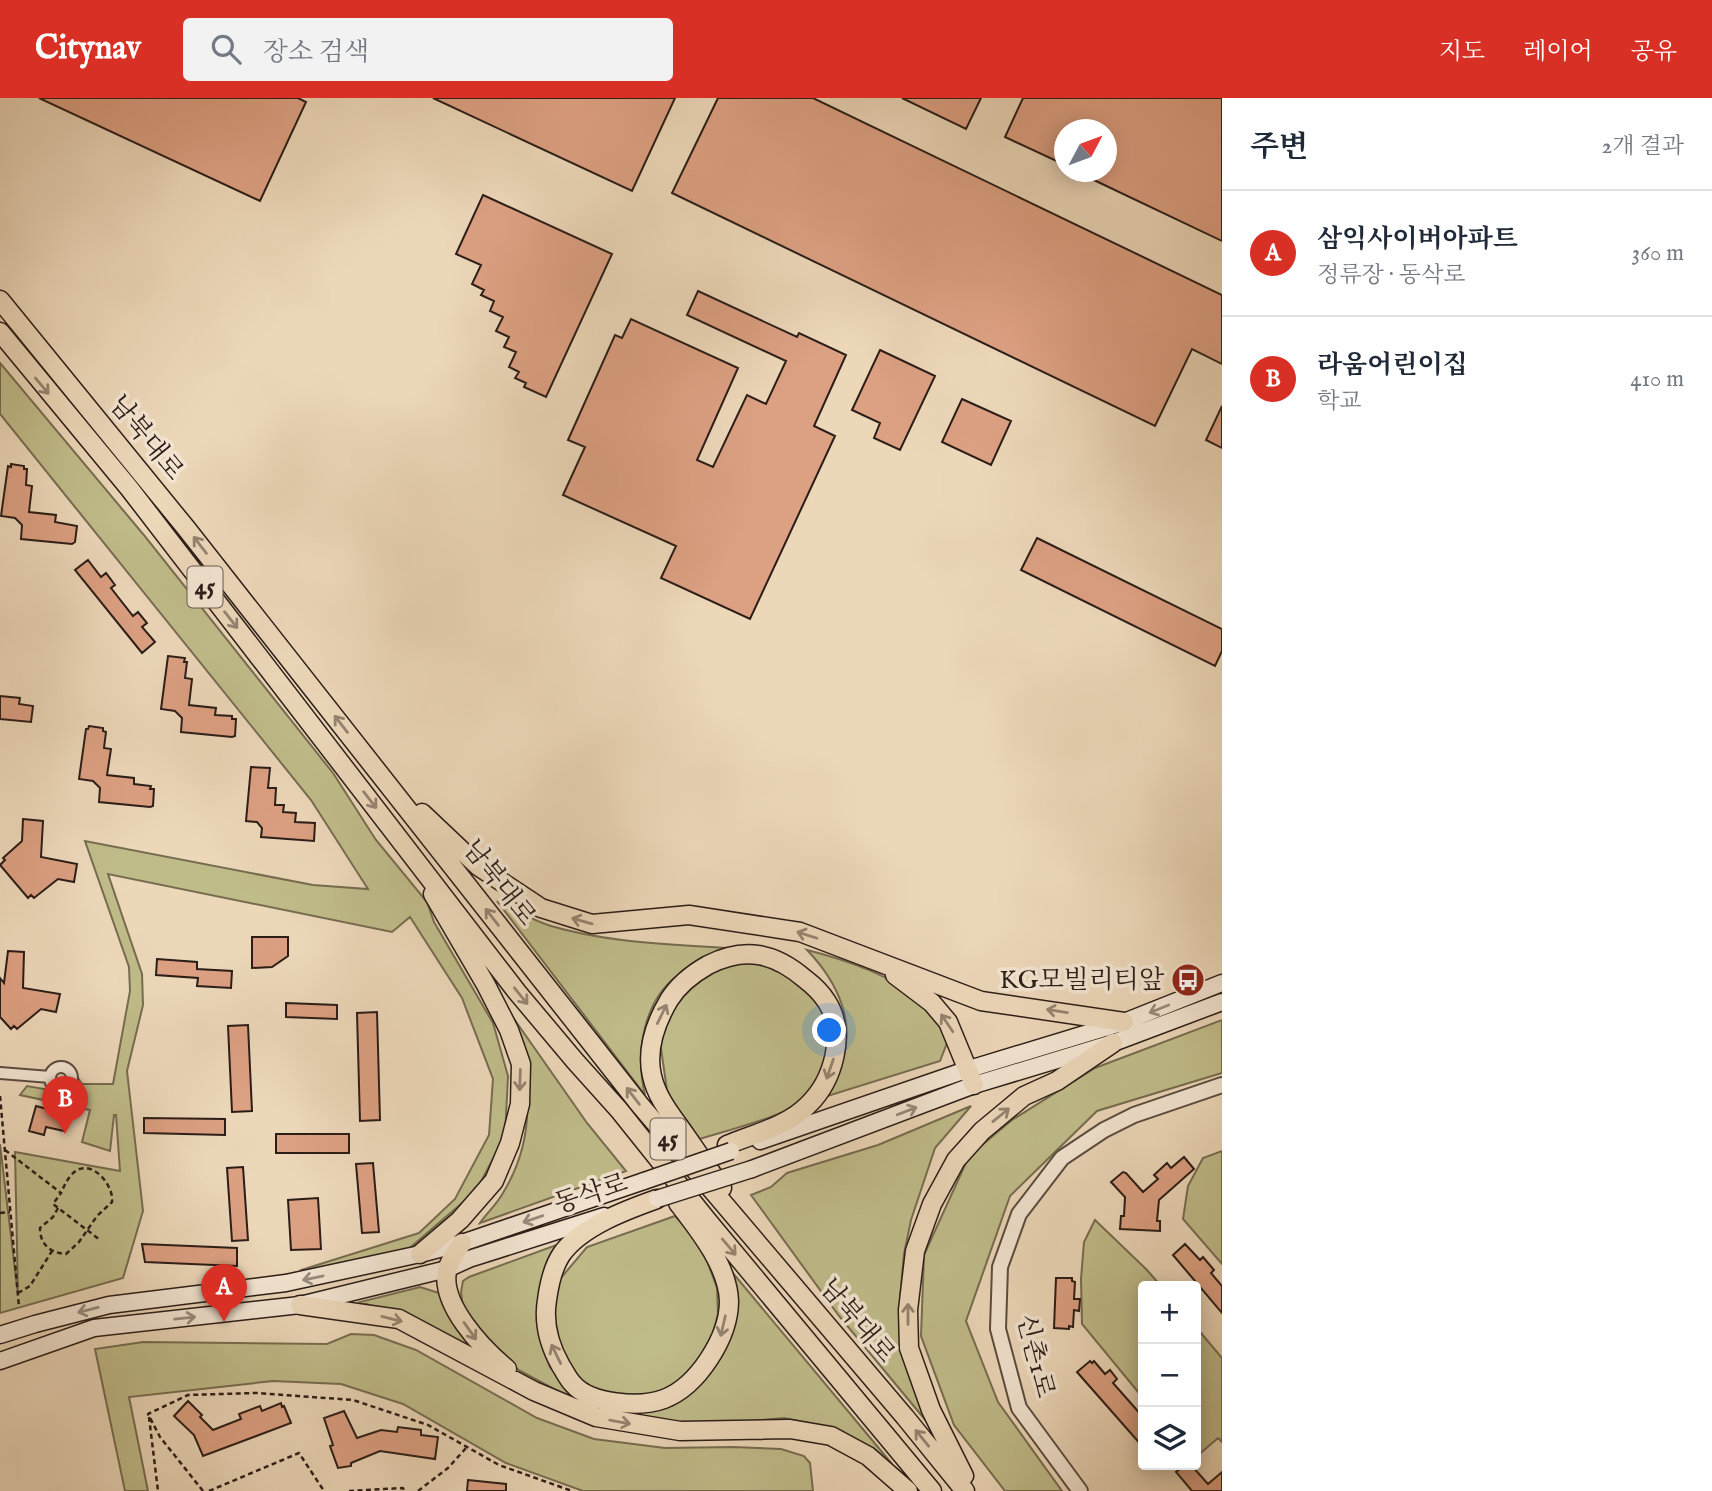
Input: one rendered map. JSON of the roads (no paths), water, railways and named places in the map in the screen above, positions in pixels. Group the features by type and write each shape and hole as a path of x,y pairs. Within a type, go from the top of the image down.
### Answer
{"highway":[{"name":"남북대로","path":"0,300 194,538 640,1105 965,1491"},
{"name":"남북대로","path":"0,332 129,488 517,992 619,1110 933,1491"},
{"path":"383,777 478,866 541,908 593,924 689,915 800,932 981,1001 1124,1022"},
{"path":"405,845 486,985 509,1030 521,1064 520,1104 510,1143 494,1181 460,1220 420,1254"},
{"path":"729,1148 794,1117 808,1106 834,1064 836,1048 835,1026 828,1003 811,984 787,964 767,956 746,953 718,960 692,974 675,990 660,1016 651,1041 651,1075 662,1102 774,1263"},
{"path":"871,959 932,1003 948,1022 970,1078"},
{"path":"973,1491 931,1410 909,1348 908,1310 915,1251 932,1203 956,1160 982,1131 1024,1096 1057,1081 1113,1043"},
{"path":"575,1061 700,1231 719,1264 729,1301 722,1335 713,1353 691,1381 664,1398 641,1403 614,1403 574,1386 552,1351 544,1318 549,1280 562,1254 580,1237 622,1211 657,1199"},
{"path":"462,1242 447,1269 449,1295 469,1333 534,1391"},
{"path":"300,1305 399,1319 534,1391 596,1417 680,1431 790,1429 831,1436 868,1456 908,1491"}],"main road":[{"name":"동삭로","path":"0,1361 94,1328 300,1305 447,1269 469,1259 752,1169 970,1078 1222,983"},
{"name":"동삭로","path":"0,1335 108,1305 286,1283 420,1254 644,1181 729,1148 970,1078 1113,1043 1222,1002"}],"street":[{"path":"0,1073 50,1077"},
{"name":"신촌1로","path":"1080,1491 1019,1408 998,1329 1000,1268 1018,1214 1062,1158 1094,1137 1134,1115 1222,1085"}],"place":[{"name":"KG모빌리티앞","path":"1188,980"},
{"name":"라움어린이집","path":"65,1134"},
{"name":"삼익사이버아파트","path":"224,1322"}]}
